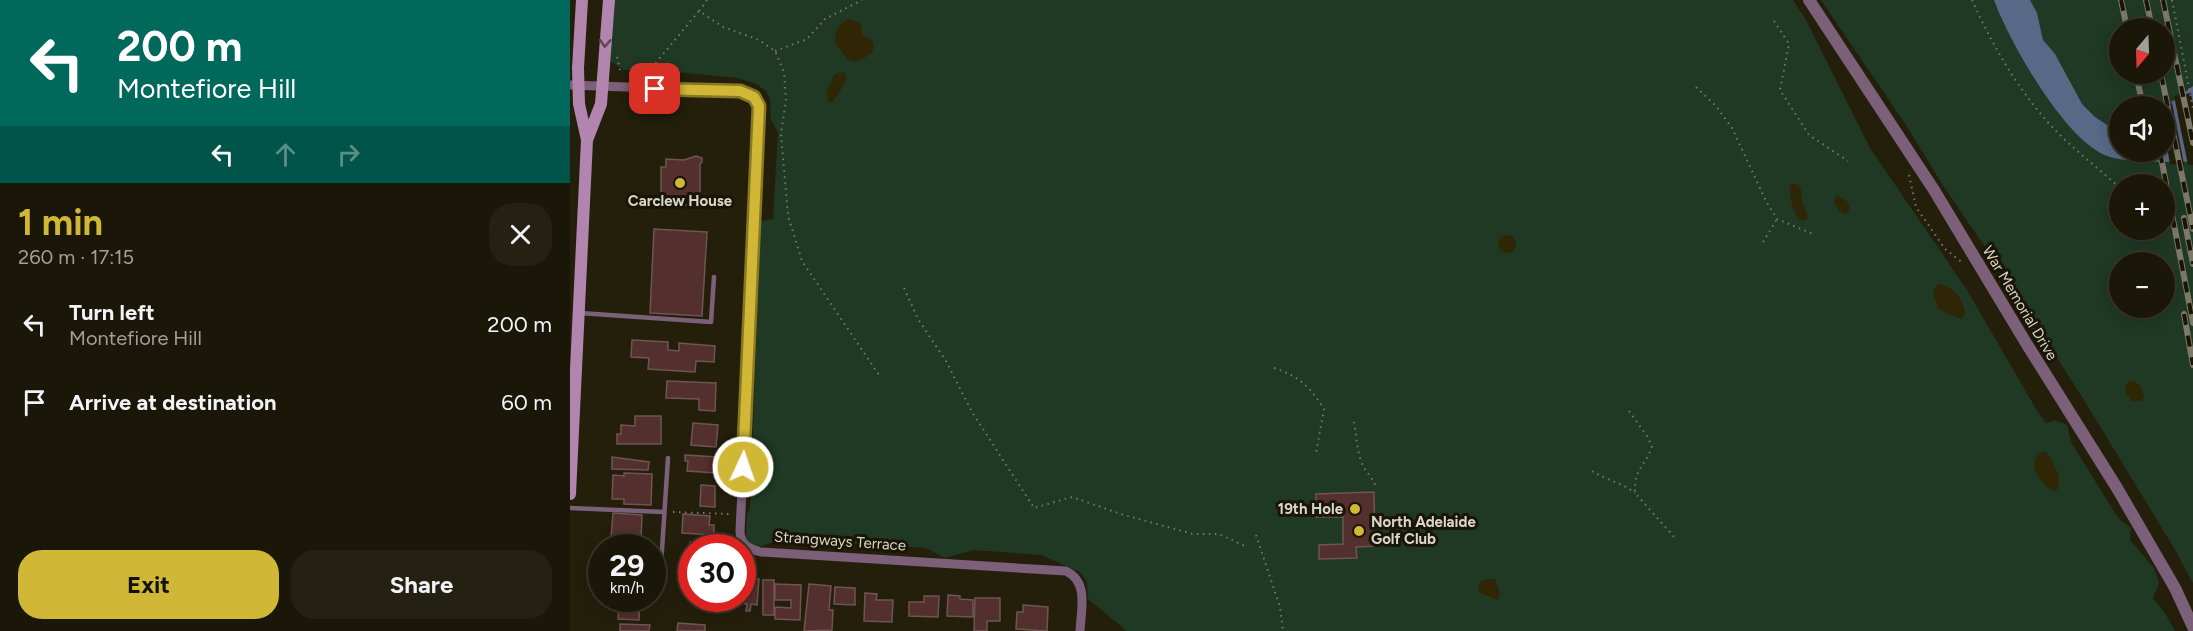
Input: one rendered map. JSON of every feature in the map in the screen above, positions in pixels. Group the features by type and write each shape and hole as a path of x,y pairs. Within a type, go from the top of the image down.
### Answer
{"main road":[{"path":"570,494 587,140 574,85 582,0"},
{"path":"587,140 601,105 609,0"}],"street":[{"name":"War Memorial Drive","path":"1809,0 1911,153 2066,409 2117,488 2175,588 2193,627"},
{"path":"574,85 634,88"},
{"name":"Strangways Terrace","path":"634,88 740,91 754,97 759,106 740,536 742,541 755,550 1066,571 1075,576 1081,587 1080,631"}],"lane":[{"path":"579,313 711,322 714,277"},
{"path":"663,534 668,458"},
{"path":"570,508 664,512"}],"path":[{"path":"634,88 707,0"},
{"path":"775,51 807,39 825,19 862,0"},
{"path":"1972,0 1983,26 2012,73 2036,105 2056,130 2109,178"},
{"path":"2172,0 2193,108"},
{"path":"699,11 723,27 759,40 775,51 783,72 786,100 782,133 788,216 802,261 881,378"},
{"path":"1774,21 1789,44 1780,90 1788,106 1809,135 1848,161"},
{"path":"1696,87 1716,106 1732,128 1766,201 1777,219 1813,234"},
{"path":"1907,166 1916,207 1944,249 1970,268"},
{"path":"1763,242 1777,219"},
{"path":"904,288 918,319 946,361 972,412 1034,508 1072,497 1124,515 1193,534 1219,534 1247,546"},
{"path":"1274,368 1292,374 1311,388 1324,409 1316,453"},
{"path":"1629,411 1652,446 1649,456 1636,473 1635,493"},
{"path":"1354,422 1361,463 1371,474 1376,487"},
{"path":"1592,471 1635,493 1676,539"},
{"path":"664,512 741,514"},
{"path":"1256,535 1280,607 1282,631"}],"green space":[{"path":"614,0 1793,0 1806,20 1870,148 1967,290 2036,409 2046,423 2055,420 2067,425 2071,442 2118,518 2131,528 2130,540 2154,568 2159,583 2153,598 2175,631 1127,631 1088,599 1087,582 1080,572 1041,555 973,550 945,558 926,548 779,539 756,546 756,534 746,534 747,514 750,509 761,221 773,219 778,132 771,120 770,99 766,91 756,84 737,78 665,71 624,70 610,61"},
{"path":"1821,0 2193,0 2193,583 2084,400 1942,184 1906,125"}],"sand":[{"path":"848,19 862,26 862,35 872,40 874,47 871,54 856,62 848,60 835,43 837,29"},
{"path":"843,71 847,77 837,96 829,102 826,93 834,75"},
{"path":"1794,183 1801,188 1808,218 1804,221 1798,219 1792,203 1790,186"},
{"path":"1836,196 1848,202 1849,208 1846,215 1838,211 1834,202"},
{"path":"1503,235 1511,235 1516,240 1514,251 1503,253 1498,248 1498,240"},
{"path":"1938,284 1953,290 1960,298 1965,313 1961,319 1938,309 1933,292"},
{"path":"2130,381 2136,382 2142,388 2144,397 2141,401 2132,401 2125,393 2125,386"},
{"path":"2046,452 2057,471 2059,482 2056,491 2046,487 2036,472 2034,466 2036,457"},
{"path":"1495,579 1500,594 1498,600 1478,592 1480,582"}],"water":[{"path":"1994,0 2030,0 2037,13 2043,40 2055,54 2082,104 2109,126 2109,156 2093,148 2058,113 2026,65"},
{"path":"2193,86 2193,162 2175,162 2175,100"}],"pier":[{"path":"2191,93 2193,165 2188,165 2174,96"},
{"path":"2175,118 2184,164 2170,164 2170,162 2175,162"}],"building":[{"name":"Carclew House","path":"696,156 702,158 700,206 682,205 681,199 675,199 673,204 661,203 661,167 666,167 666,159 684,160"},
{"path":"654,229 707,232 702,316 650,313"},
{"path":"632,340 668,342 668,350 679,351 679,343 715,346 714,362 696,361 695,372 648,369 649,358 631,357"},
{"path":"667,381 716,383 715,411 699,410 699,399 666,398"},
{"path":"635,416 661,416 661,444 617,444 617,434 621,434 621,425 635,426"},
{"path":"693,423 718,425 716,447 691,445"},
{"path":"685,455 717,457 716,473 687,471 688,461 685,461"},
{"path":"612,457 649,462 648,470 612,469"},
{"path":"624,473 652,474 651,505 624,504 624,499 612,499 613,475 624,476"},
{"path":"701,485 715,486 715,507 700,506"},
{"name":"North Adelaide Golf Club","path":"1374,492 1375,546 1356,547 1357,558 1319,559 1319,545 1343,544 1343,517 1316,517 1316,494"},
{"path":"613,513 642,515 641,534 611,534"},
{"path":"683,514 710,516 709,525 714,525 714,534 682,533"},
{"path":"756,579 759,579 756,605"},
{"path":"763,580 774,580 774,615 763,615"},
{"path":"775,584 801,585 800,620 775,619 775,607 791,608 791,600 775,600"},
{"path":"809,584 831,586 829,610 833,610 832,630 804,631"},
{"path":"835,587 855,588 855,605 834,604"},
{"path":"865,593 877,594 876,600 893,600 892,622 864,621"},
{"path":"948,595 973,600 973,617 947,616"},
{"path":"924,596 939,596 938,617 909,616 909,602 924,602"},
{"path":"975,598 1000,598 1000,621 987,621 987,631 974,631"},
{"path":"1023,605 1048,607 1047,631 1016,629 1017,612 1023,612"},
{"path":"618,612 639,612 639,620 618,619"},
{"path":"678,623 705,625 705,631 677,631"},
{"path":"620,624 650,625 649,631 620,631"}],"railway":[{"path":"2121,0 2125,18"},
{"path":"2146,0 2150,18"},
{"path":"2163,0 2193,143"},
{"path":"2138,84 2141,96"},
{"path":"2163,84 2193,229"},
{"path":"2162,162 2193,323"},
{"path":"2184,218 2193,264"},
{"path":"2184,314 2193,365"}],"place":[{"name":"Carclew House","path":"680,183"},
{"name":"19th Hole","path":"1355,509"},
{"name":"North Adelaide Golf Club","path":"1359,531"}],"route":[{"path":"655,89 740,91 754,97 759,106 743,467"}]}
